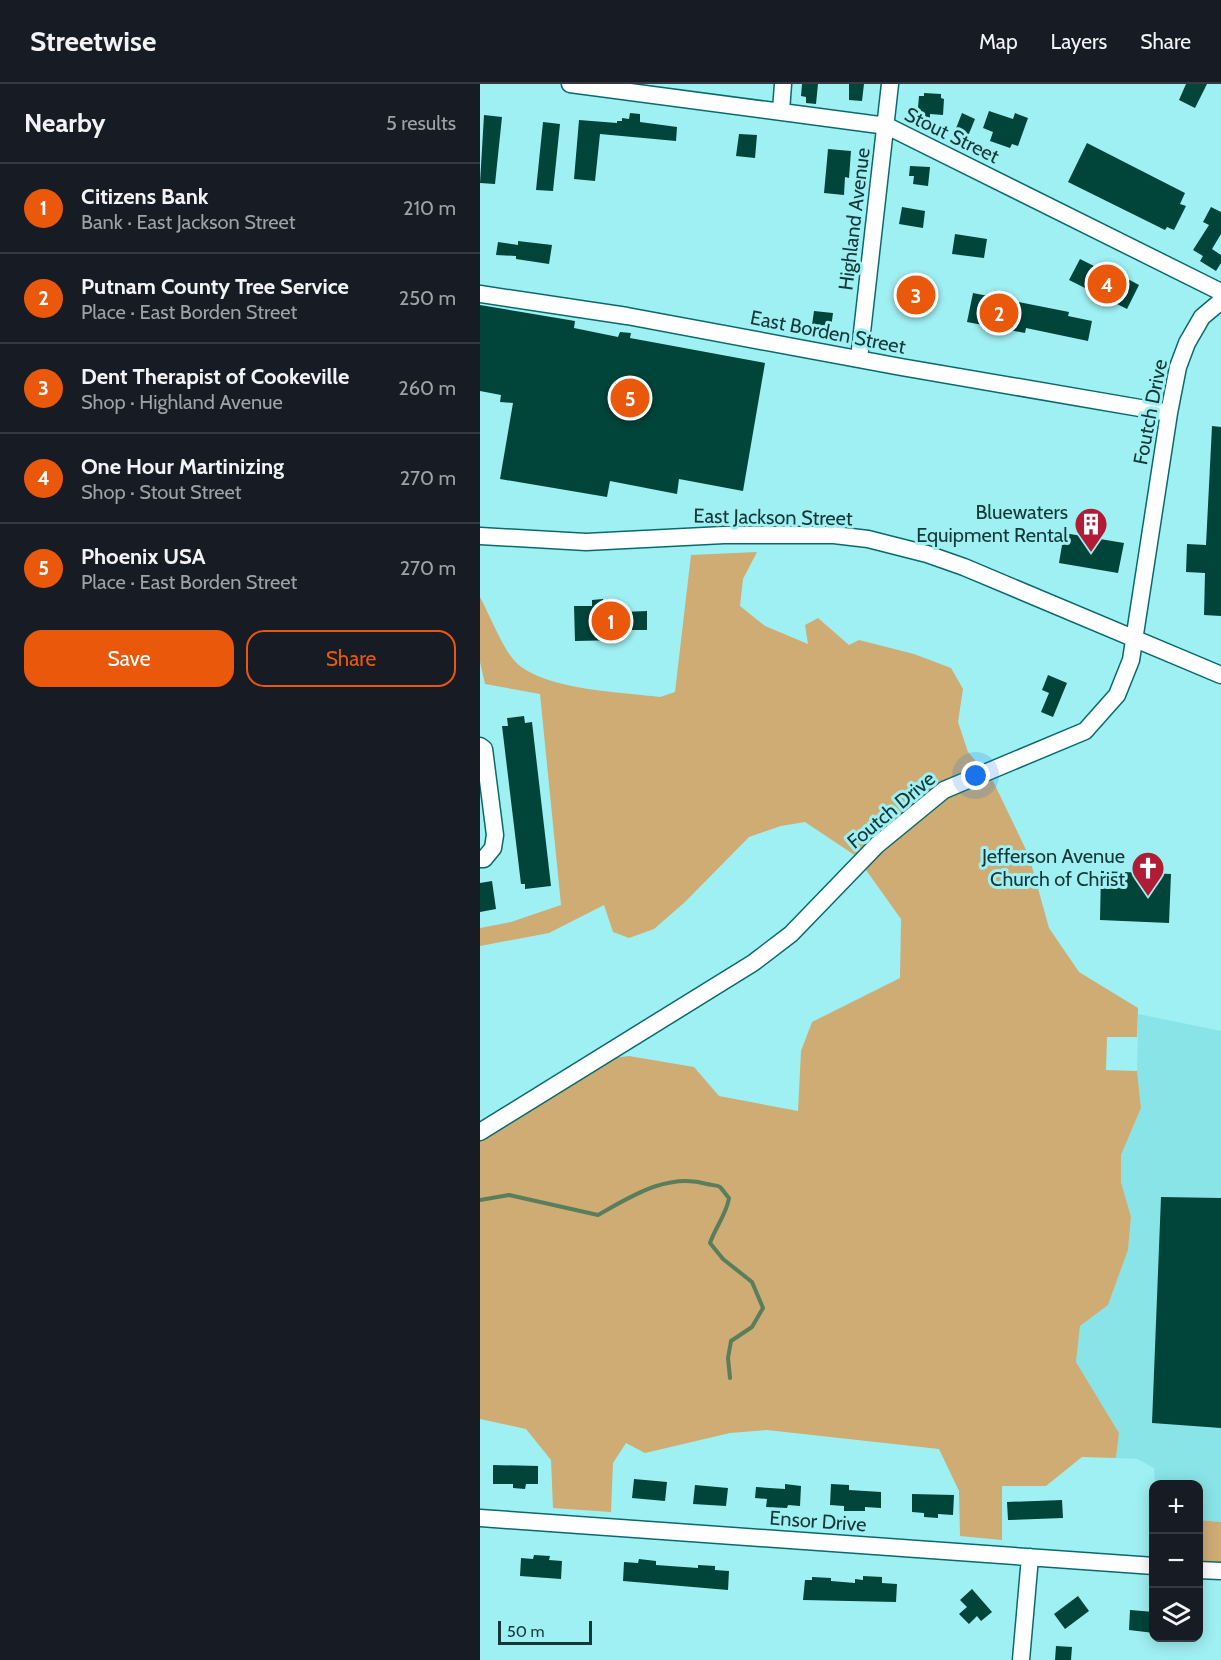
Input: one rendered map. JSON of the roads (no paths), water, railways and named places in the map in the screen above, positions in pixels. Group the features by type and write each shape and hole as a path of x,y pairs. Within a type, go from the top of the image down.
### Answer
{"street":[{"name":"Stout Street","path":"570,84 887,126 1221,292"},
{"path":"781,111 783,84"},
{"name":"Highland Avenue","path":"859,358 891,84"},
{"name":"East Borden Street","path":"480,294 627,316 1169,413"},
{"name":"Foutch Drive","path":"480,1132 753,963 791,934 877,844 944,790 1085,731 1117,695 1131,660 1178,367 1187,343 1202,317 1221,301"},
{"name":"East Jackson Street","path":"480,536 586,542 724,535 801,534 868,539 964,567 1221,675"},
{"path":"480,746 484,749 495,835 493,848 484,859 480,859"},
{"name":"Ensor Drive","path":"480,1518 1149,1566"},
{"path":"1021,1660 1030,1557"},
{"path":"1203,1570 1221,1571"}],"waterway":[{"path":"480,1200 509,1195 598,1215 636,1194 664,1184 692,1181 720,1187 729,1198 710,1243 723,1259 752,1282 763,1308 752,1327 731,1341 728,1358 730,1378"}],"place":[{"name":"One Hour Martinizing","path":"1107,284"},
{"name":"Dent Therapist of Cookeville","path":"916,295"},
{"name":"Putnam County Tree Service","path":"999,313"},
{"name":"Phoenix USA","path":"630,398"},
{"name":"Bluewaters Equipment Rental","path":"1091,553"},
{"name":"Citizens Bank","path":"611,621"},
{"name":"Jefferson Avenue Church of Christ","path":"1148,897"}]}
